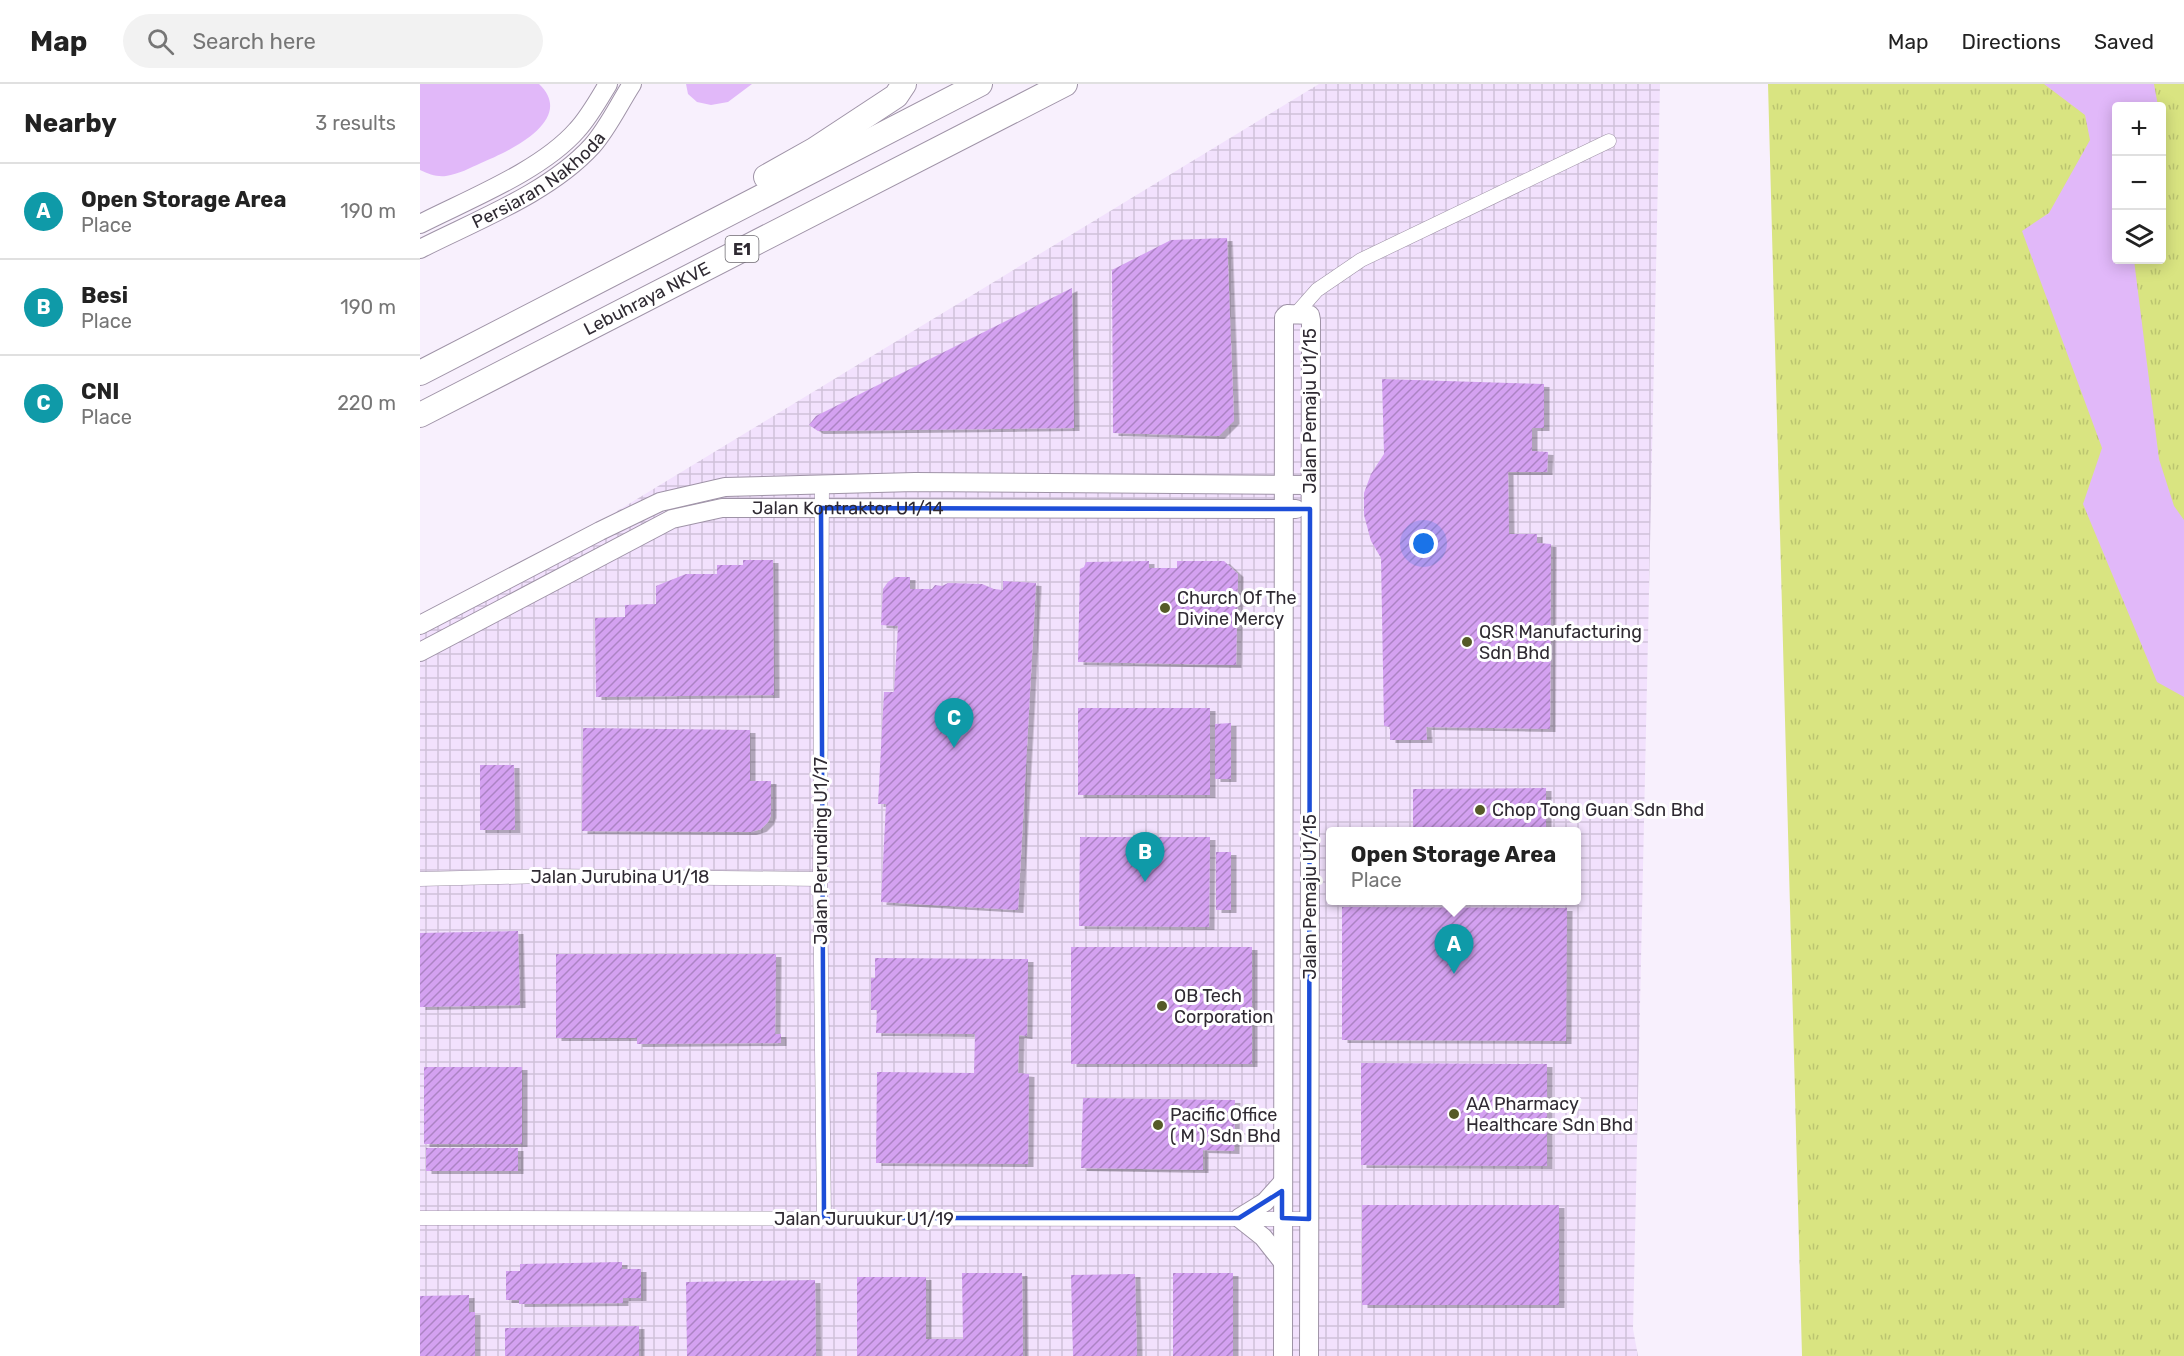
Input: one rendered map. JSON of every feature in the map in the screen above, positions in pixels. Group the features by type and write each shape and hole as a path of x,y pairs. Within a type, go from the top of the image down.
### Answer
{"highway":[{"path":"484,341 814,150 896,96 904,84"},
{"name":"Lebuhraya NKVE","path":"420,373 980,84"},
{"name":"Lebuhraya NKVE","path":"420,415 1065,84"}],"street":[{"name":"Persiaran Nakhoda","path":"420,224 518,174 547,156 578,130 608,84"},
{"name":"Persiaran Nakhoda","path":"420,249 522,198 552,180 579,159 595,143 632,84"},
{"path":"1295,315 1317,290 1361,260 1609,141"},
{"name":"Jalan Pemaju U1/15","path":"1283,1356 1284,317 1310,315 1309,1356"},
{"name":"Jalan Kontraktor U1/14","path":"420,625 660,502 725,487 915,482 1310,485"},
{"name":"Jalan Perunding U1/17","path":"822,484 820,879 824,1218"},
{"name":"Jalan Kontraktor U1/14","path":"420,652 672,519 722,508 1310,509"},
{"name":"Jalan Jurubina U1/18","path":"420,879 545,876 820,879"},
{"path":"1282,1183 1265,1202 1239,1218 1263,1238 1282,1261"},
{"name":"Jalan Juruukur U1/19","path":"420,1218 1309,1218"}],"highlighted area":[{"path":"821,508 1310,509 1309,1219 1282,1218 1282,1191 1239,1218 824,1218"}],"shaded area":[{"path":"420,84 539,84 549,97 550,110 544,122 521,143 460,172 436,176 420,170"},
{"path":"686,84 752,84 728,102 711,105 697,102 688,94"},
{"path":"1319,84 1660,84 1633,1329 1638,1356 420,1356 420,631"},
{"path":"2044,84 2154,84 2157,102 2112,102 2112,264 2135,264 2159,459 2174,506 2184,520 2184,697 2157,682 2083,504 2102,448 2022,231 2049,213 2090,140 2085,115"}],"green space":[{"path":"1768,84 2184,84 2184,1356 1802,1356"}],"building":[{"path":"1227,238 1234,421 1219,436 1113,433 1112,270 1171,240"},
{"path":"1072,288 1074,428 818,431 809,425 816,416"},
{"name":"QSR Manufacturing Sdn Bhd","path":"1382,379 1544,384 1544,428 1532,428 1532,451 1548,452 1547,472 1508,472 1509,534 1537,534 1537,543 1551,544 1550,729 1426,727 1427,740 1390,740 1390,727 1384,726 1381,558 1371,541 1364,515 1364,493 1371,474 1384,454"},
{"path":"743,560 773,560 774,695 596,697 595,618 625,617 625,605 656,604 656,586 686,574 717,574 717,565 743,565"},
{"path":"1149,561 1149,568 1177,568 1177,561 1224,561 1238,574 1236,665 1078,662 1080,569 1086,562"},
{"path":"895,577 910,577 910,589 932,589 935,585 942,586 948,583 982,584 1003,590 1003,581 1036,583 1018,910 881,902 886,804 878,804 884,692 894,692 898,626 881,625 883,589"},
{"path":"1078,708 1210,708 1210,795 1078,795"},
{"path":"1231,723 1231,779 1215,779 1215,724"},
{"path":"583,728 750,730 750,781 771,781 771,815 768,822 761,829 751,832 582,831"},
{"path":"480,765 514,765 515,830 480,830"},
{"name":"Chop Tong Guan Sdn Bhd","path":"1546,788 1546,827 1413,827 1413,789"},
{"path":"1080,837 1210,837 1209,927 1079,926"},
{"path":"1216,852 1231,852 1231,910 1216,910"},
{"path":"1342,907 1567,908 1566,1041 1342,1040"},
{"path":"518,931 520,1005 420,1007 420,933"},
{"name":"OB Tech Corporation","path":"1071,947 1252,947 1252,1064 1071,1064"},
{"path":"556,954 776,954 775,1034 781,1034 781,1043 637,1044 637,1038 556,1038"},
{"path":"875,958 1028,959 1027,1036 1019,1035 1018,1073 1029,1074 1028,1164 876,1163 877,1072 974,1073 975,1034 876,1033 877,1010 871,1010 871,978 875,978"},
{"name":"AA Pharmacy Healthcare Sdn Bhd","path":"1361,1063 1547,1064 1547,1166 1361,1165"},
{"path":"424,1067 522,1067 522,1144 424,1144"},
{"name":"Pacific Office ( M ) Sdn Bhd","path":"1083,1098 1235,1100 1234,1151 1203,1150 1203,1170 1081,1168"},
{"path":"426,1148 518,1148 518,1171 426,1171"},
{"path":"1362,1205 1559,1205 1559,1305 1362,1305"},
{"path":"622,1262 622,1269 641,1269 641,1298 623,1298 623,1303 519,1304 519,1300 506,1300 506,1271 520,1271 520,1264"},
{"path":"962,1273 1022,1273 1023,1356 857,1356 857,1277 926,1277 926,1339 963,1339"},
{"path":"1173,1273 1233,1273 1233,1356 1173,1356"},
{"path":"1135,1274 1137,1356 1073,1356 1071,1275"},
{"path":"815,1280 816,1356 687,1356 686,1282"},
{"path":"469,1295 469,1312 475,1312 475,1356 420,1356 420,1296"},
{"path":"639,1326 639,1356 505,1356 505,1328"}],"place":[{"name":"Church Of The Divine Mercy","path":"1165,608"},
{"name":"QSR Manufacturing Sdn Bhd","path":"1467,642"},
{"name":"CNI","path":"954,748"},
{"name":"Chop Tong Guan Sdn Bhd","path":"1480,810"},
{"name":"Besi","path":"1145,882"},
{"name":"Open Storage Area","path":"1454,974"},
{"name":"OB Tech Corporation","path":"1162,1006"},
{"name":"AA Pharmacy Healthcare Sdn Bhd","path":"1454,1114"},
{"name":"Pacific Office ( M ) Sdn Bhd","path":"1158,1125"}]}
